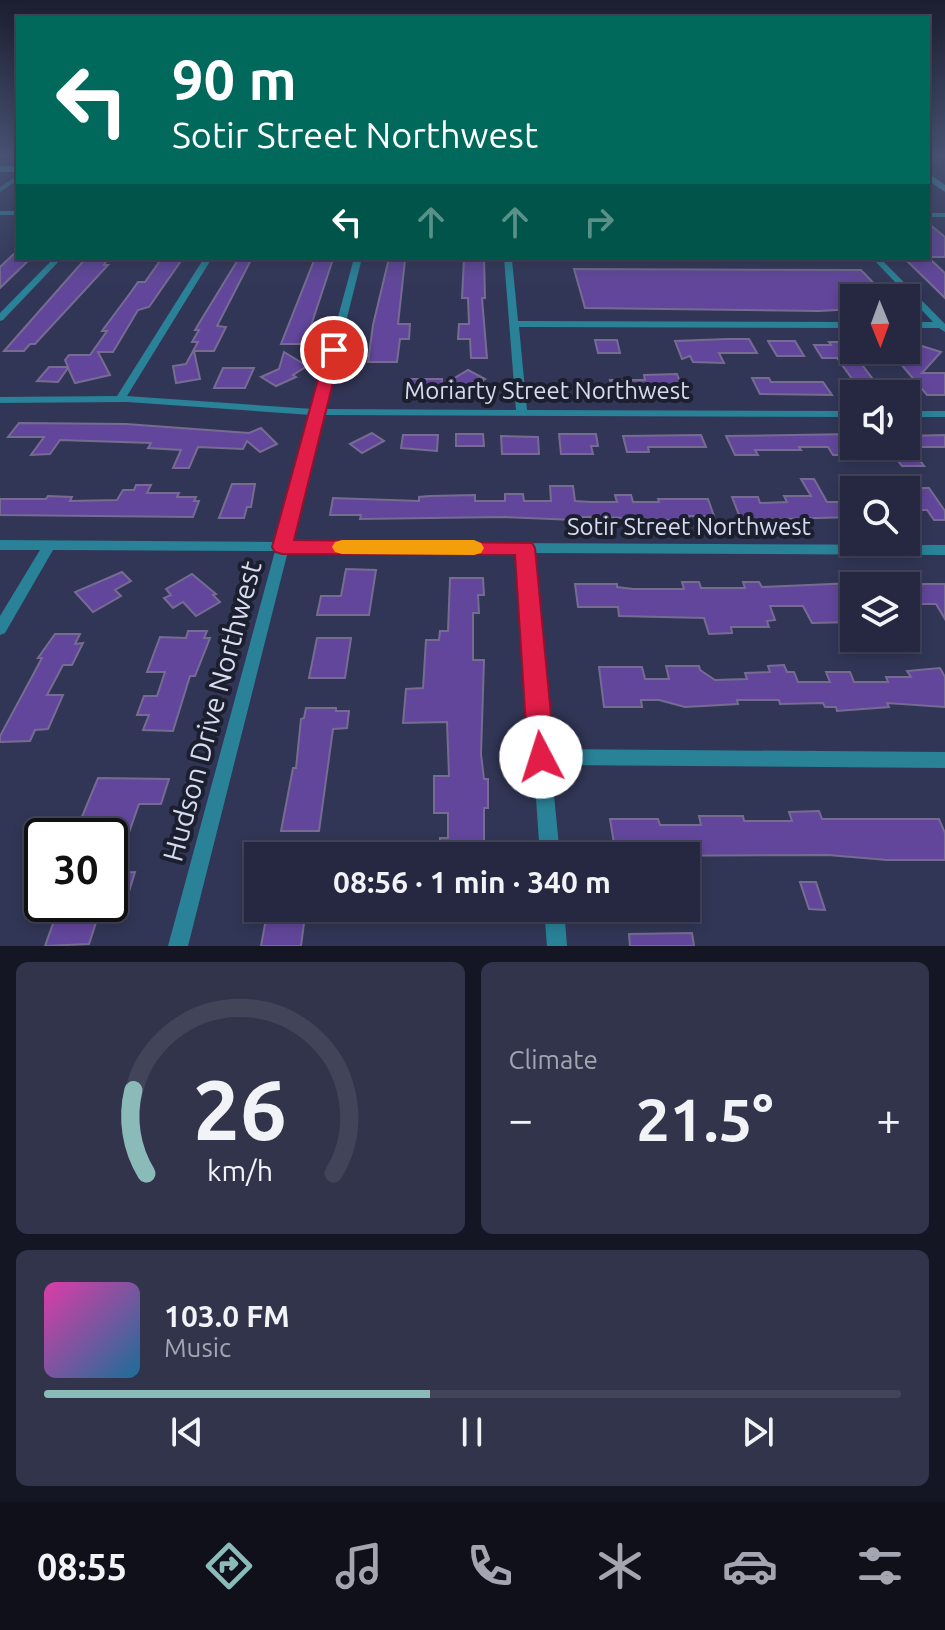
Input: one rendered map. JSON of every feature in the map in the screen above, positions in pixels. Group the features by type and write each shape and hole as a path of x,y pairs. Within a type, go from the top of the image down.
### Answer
{"street":[{"path":"0,318 56,260"},
{"path":"120,399 207,260"},
{"name":"Hudson Drive Northwest","path":"178,946 357,260"},
{"path":"508,260 522,413"},
{"path":"878,260 943,327"},
{"path":"514,324 840,325"},
{"path":"920,326 943,327"},
{"name":"Moriarty Street Northwest","path":"0,400 120,399 317,412 840,414"},
{"path":"920,414 945,414"},
{"name":"Sotir Street Northwest","path":"0,545 945,550"},
{"path":"0,629 49,546"},
{"path":"525,548 549,842"},
{"path":"541,757 945,760"},
{"path":"555,922 557,946"}],"building":[{"path":"930,225 945,237 945,257 930,257"},
{"path":"16,252 16,260 29,260 0,288 0,267"},
{"path":"930,259 945,273 945,298 906,260"},
{"path":"84,260 107,260 104,265 108,265 35,344 30,344 24,351 4,351"},
{"path":"161,260 182,260 149,307 138,310 113,352 98,352 110,375 75,383 68,368 58,382 37,381 49,367 68,367 65,360 69,355 90,355 107,331 102,331 138,282 145,282"},
{"path":"238,260 251,260 217,326 226,327 214,351 194,351 200,379 176,383 173,366 186,364 198,342 192,342 199,330 195,330"},
{"path":"314,260 333,260 305,344 281,344"},
{"path":"389,260 405,260 398,324 410,324 409,339 400,339 397,362 368,362"},
{"path":"464,260 484,260 485,298 482,298 487,358 471,358 470,339 458,339 459,324 469,324 468,298 462,298"},
{"path":"574,269 861,270 874,284 840,284 840,310 585,308"},
{"path":"749,339 757,353 719,353 724,363 693,362 690,356 682,359 675,341"},
{"path":"595,340 617,340 620,353 598,353"},
{"path":"768,341 795,341 804,356 777,356"},
{"path":"829,342 840,342 840,362 837,358 822,358 814,345 831,345"},
{"path":"920,345 941,352 922,373 945,373 945,395 927,395 920,387 920,380 914,380 901,364 920,364"},
{"path":"284,352 307,366 293,375 296,377 276,386 261,377 279,369"},
{"path":"841,364 862,364 874,380 853,380"},
{"path":"223,368 254,368 245,388 214,388"},
{"path":"468,370 485,379 481,381 486,384 469,393 448,382"},
{"path":"677,374 685,395 672,395 671,392 614,393 610,380 645,380 644,375"},
{"path":"752,378 769,378 771,382 823,382 832,395 760,394"},
{"path":"409,379 442,379 441,391 408,391"},
{"path":"19,423 126,424 249,433 261,428 277,444 260,452 247,441 243,449 198,447 189,468 173,468 181,450 148,448 151,443 60,440 50,454 31,455 44,437 8,437"},
{"path":"372,433 384,441 362,453 350,444"},
{"path":"456,434 483,434 484,446 456,446"},
{"path":"559,434 596,434 598,446 591,446 593,454 561,454"},
{"path":"840,434 840,455 833,455 828,447 799,447 801,450 755,450 758,455 735,455 726,436"},
{"path":"403,435 438,435 437,451 401,448"},
{"path":"701,435 706,447 648,447 649,452 627,452 623,436"},
{"path":"945,435 945,447 920,447 920,436"},
{"path":"501,436 538,437 539,454 502,454"},
{"path":"886,460 920,460 924,466 902,466 898,461"},
{"path":"801,479 814,479 827,502 840,502 840,517 741,520 732,497 758,497 760,503 787,502 784,496 811,496"},
{"path":"232,484 255,484 251,507 247,507 244,518 219,518"},
{"path":"136,485 151,485 147,493 179,493 177,497 196,497 194,501 199,501 193,517 0,515 0,499 46,499 48,496 72,497 70,501 117,500 123,490 134,490"},
{"path":"550,486 573,486 575,501 617,502 615,495 631,495 633,502 708,499 714,516 688,516 690,521 603,517 574,517 575,520 504,517 360,519 361,515 330,515 333,498 419,501 419,497 475,495 475,501 505,501 505,494 523,494 524,501 551,501"},
{"path":"920,488 929,488 945,511 945,520 934,520 927,510 920,510"},
{"path":"346,569 376,570 369,615 317,615 321,596 341,596"},
{"path":"122,572 131,581 115,590 121,596 93,612 75,592"},
{"path":"192,574 216,594 213,595 220,602 196,616 183,602 173,608 164,598 171,595 166,589"},
{"path":"450,578 483,578 484,595 478,595 479,613 473,613 473,660 484,660 481,754 484,779 488,779 488,808 484,808 484,842 440,842 440,838 448,838 448,813 434,813 434,776 449,776 447,722 403,723 406,689 423,688 426,640 439,640 440,631 448,631"},
{"path":"682,582 699,582 701,588 745,588 743,582 759,582 762,587 840,584 840,622 812,623 803,606 770,606 775,620 767,621 769,627 731,627 732,633 709,634 704,618 619,616 618,607 578,607 575,584 684,589"},
{"path":"920,584 945,584 945,619 936,604 920,604"},
{"path":"188,631 207,631 204,638 210,638 195,676 190,676 173,731 143,730 149,715 137,715 144,696 157,696 165,672 147,672 160,637 186,638"},
{"path":"55,634 80,634 75,644 83,643 72,665 63,665 47,695 63,695 48,729 35,730 30,741 0,742 0,736 42,658 38,658"},
{"path":"317,638 351,638 345,678 309,678"},
{"path":"784,665 787,672 794,672 798,682 830,682 826,672 850,672 854,682 888,682 886,677 911,677 907,671 940,668 945,677 945,707 887,703 889,707 837,711 836,707 825,707 823,703 780,704 779,700 737,700 738,704 685,707 659,700 641,700 642,707 604,707 599,667 642,667 645,679 669,679 666,666 699,666 715,680 747,679 745,673 770,672 768,666"},
{"path":"306,708 349,711 347,728 333,729 319,831 281,831 293,768 296,768 301,719"},
{"path":"98,778 169,779 161,804 139,804 128,835 128,818 81,818"},
{"path":"819,811 822,819 939,819 945,833 945,860 887,860 828,855 700,856 700,842 614,842 610,819 658,819 660,825 701,825 699,816 743,816 744,821 792,821 789,812"},
{"path":"128,872 135,872 128,895"},
{"path":"800,882 816,882 825,910 809,909"},
{"path":"54,922 96,922 89,944 45,946"},
{"path":"265,922 304,922 301,946 261,946"},
{"path":"692,933 694,946 630,946 629,934"}],"slow traffic":[{"path":"342,547 474,548"}],"route":[{"path":"334,350 282,547 525,548 541,757"}]}
